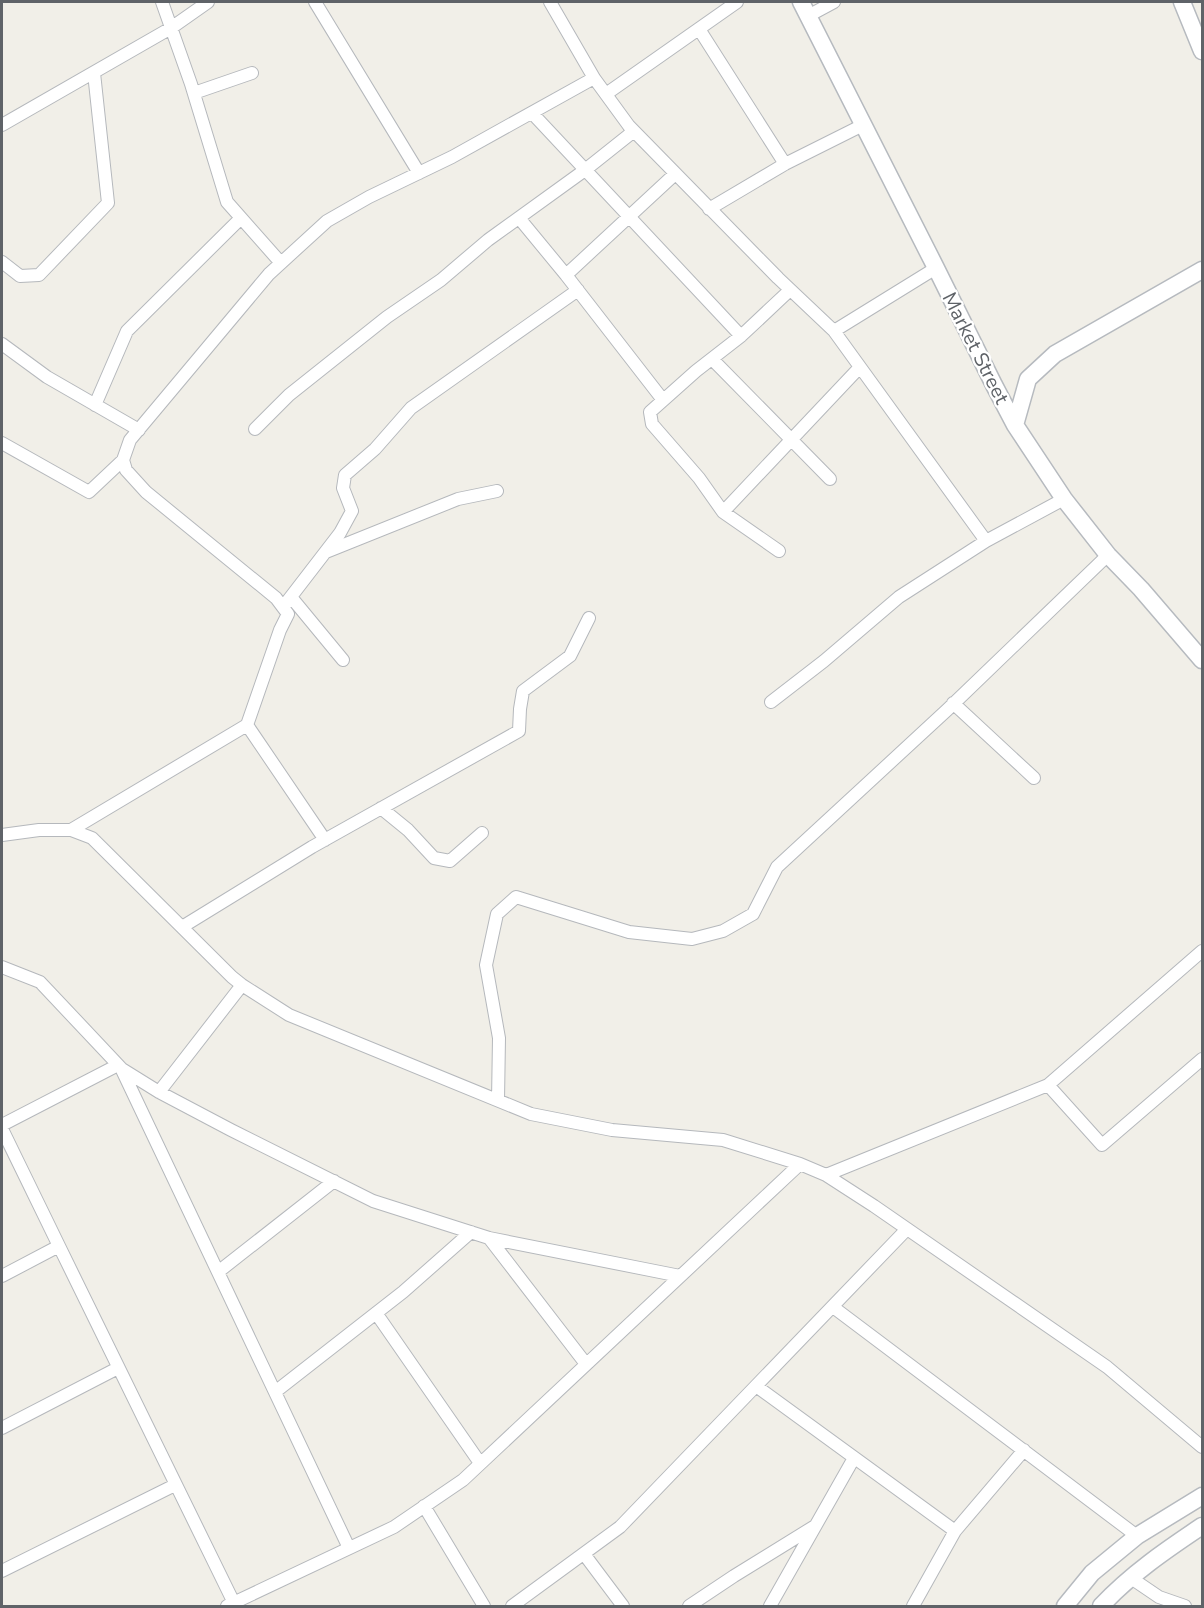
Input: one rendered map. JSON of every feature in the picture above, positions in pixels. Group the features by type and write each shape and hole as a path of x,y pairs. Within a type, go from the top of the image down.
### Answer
{"street":[{"path":"162,2 194,93 227,202 281,263"},
{"path":"2,125 171,28 208,2"},
{"path":"315,2 419,173"},
{"path":"550,2 594,78 634,131 790,290 834,331 986,541"},
{"path":"606,94 737,2"},
{"path":"804,9 834,2"},
{"path":"1182,2 1203,51"},
{"name":"Market Street","path":"804,9 1015,425 1064,500 1108,555 1203,660"},
{"path":"699,29 785,164"},
{"path":"2,262 20,276 39,275 108,203 94,73"},
{"path":"194,93 252,73"},
{"path":"2,444 89,492 123,460 130,441 269,274 327,221 369,197 452,157 594,78"},
{"path":"532,113 741,336"},
{"path":"709,208 785,164 863,124"},
{"path":"255,429 289,395 387,317 441,280 488,240 585,171 634,131"},
{"path":"566,275 675,174"},
{"path":"95,405 127,331 241,218"},
{"path":"519,218 663,400"},
{"path":"834,331 936,268"},
{"path":"1015,425 1028,379 1055,354 1203,270"},
{"path":"71,830 247,725 280,630 288,614 287,602 340,533 352,511 343,488 345,475 375,449 411,408 578,290"},
{"path":"779,551 723,512 699,478 652,424 650,412 741,336 790,290"},
{"path":"2,344 47,377 139,430"},
{"path":"712,358 830,479"},
{"path":"723,512 860,367"},
{"path":"123,460 126,470 146,492 276,598 287,602 343,660"},
{"path":"324,553 458,499 497,491"},
{"path":"771,702 824,661 899,597 986,541 1064,500"},
{"path":"498,1100 499,1038 486,965 497,914 516,897 629,932 692,939 723,932 753,914 777,867 953,704 1108,555"},
{"path":"182,927 325,840 519,731 523,691 570,656 590,618"},
{"path":"953,704 1034,778"},
{"path":"247,725 325,840"},
{"path":"381,808 408,830 434,858 450,861 482,833"},
{"path":"2,835 39,830 71,830 92,838 242,985 289,1015 531,1114 612,1130 723,1140 800,1164 826,1175 1107,1367 1203,1447"},
{"path":"826,1175 1048,1085 1203,951"},
{"path":"2,967 40,982 120,1067 159,1092 373,1201 489,1238 680,1276"},
{"path":"159,1092 242,985"},
{"path":"1048,1085 1102,1145 1203,1059"},
{"path":"120,1067 2,1127 175,1485 230,1605 394,1527 463,1480 800,1164"},
{"path":"120,1067 349,1548"},
{"path":"218,1272 334,1181"},
{"path":"512,1606 620,1527 907,1229"},
{"path":"275,1392 403,1292 471,1232"},
{"path":"489,1238 586,1364"},
{"path":"2,1276 59,1246"},
{"path":"833,1307 1137,1536"},
{"path":"376,1313 480,1463"},
{"path":"2,1428 118,1368"},
{"path":"756,1386 955,1531"},
{"path":"913,1606 955,1531 1024,1450"},
{"path":"770,1606 854,1458"},
{"path":"2,1571 175,1485"},
{"path":"1065,1606 1092,1573 1137,1536 1203,1496"},
{"path":"424,1506 484,1606"},
{"path":"689,1606 815,1526"},
{"path":"1101,1606 1157,1556 1203,1526"},
{"path":"584,1554 623,1606"},
{"path":"1131,1578 1159,1597 1185,1606"}]}
